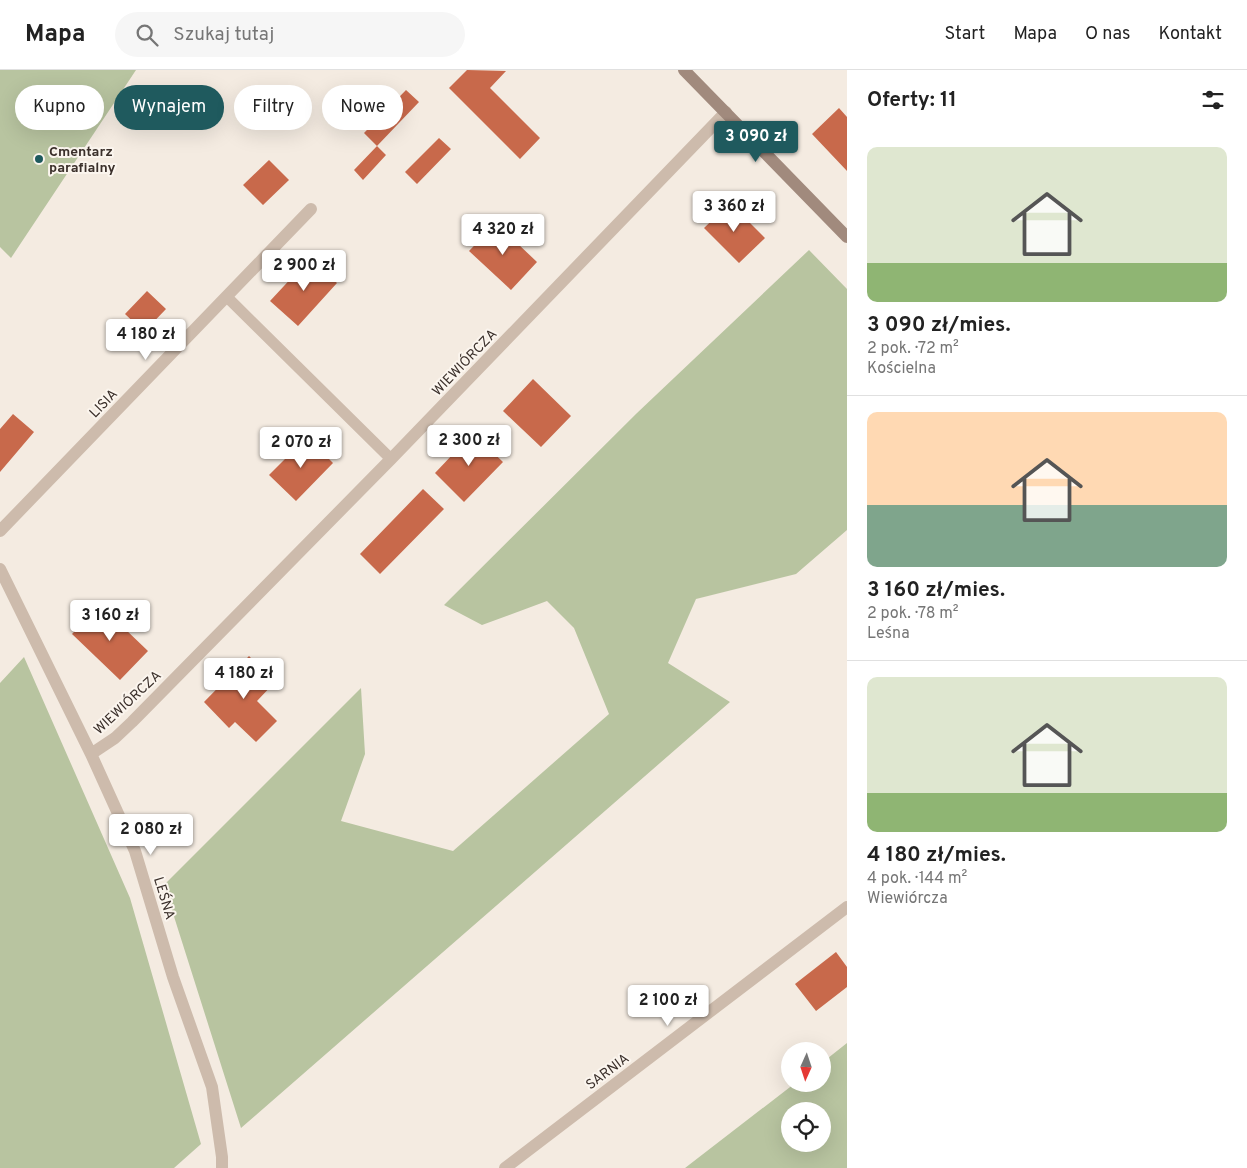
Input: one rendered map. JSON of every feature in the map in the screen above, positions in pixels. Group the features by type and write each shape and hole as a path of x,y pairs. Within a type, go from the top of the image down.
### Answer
{"street":[{"path":"684,70 847,237"},
{"name":"WIEWIÓRCZA","path":"91,754 116,738 132,722 391,459 726,112"},
{"name":"LISIA","path":"0,531 311,209"},
{"name":"LEŚNA","path":"0,569 91,754 135,851 173,977 212,1087 222,1168"},
{"name":"SARNIA","path":"505,1168 847,907"}],"lane":[{"path":"227,297 391,459"}],"green space":[{"name":"Cmentarz parafialny","path":"0,70 136,70 126,85 114,85 114,103 104,118 104,85 15,85 15,130 96,130 11,258 0,247"},
{"path":"809,250 847,289 847,530 796,574 696,599 668,663 730,702 241,1128 164,885 361,688 365,754 341,821 453,851 609,714 574,628 547,601 482,625 444,605 637,413"},
{"path":"24,657 130,898 201,1144 174,1168 0,1168 0,683"},
{"path":"847,1043 847,1168 685,1168 784,1092 831,1092 831,1056"}],"building":[{"path":"467,70 506,71 490,88 540,138 520,159 449,88"},
{"path":"406,90 419,102 403,119 403,93"},
{"path":"839,108 847,117 847,171 812,134"},
{"path":"367,130 392,130 377,146 364,133"},
{"path":"439,138 451,149 417,184 405,172"},
{"path":"377,146 386,155 363,180 354,170"},
{"path":"269,160 289,180 263,205 243,185"},
{"path":"730,203 765,238 739,263 704,228"},
{"path":"496,223 537,262 511,290 469,251"},
{"path":"310,258 337,283 298,326 270,301"},
{"path":"147,291 166,309 144,332 125,314"},
{"path":"533,379 571,416 541,447 503,411"},
{"path":"13,414 34,432 0,472 0,429"},
{"path":"473,433 503,462 464,502 435,473"},
{"path":"307,437 333,463 296,501 269,475"},
{"path":"423,489 444,509 380,574 360,554"},
{"path":"100,605 148,651 120,680 72,634"},
{"path":"249,656 275,682 257,701 277,721 256,742 235,722 229,728 204,702"},
{"path":"836,952 847,967 847,987 816,1011 795,984"}],"place":[{"name":"Cmentarz parafialny","path":"39,159"}]}
